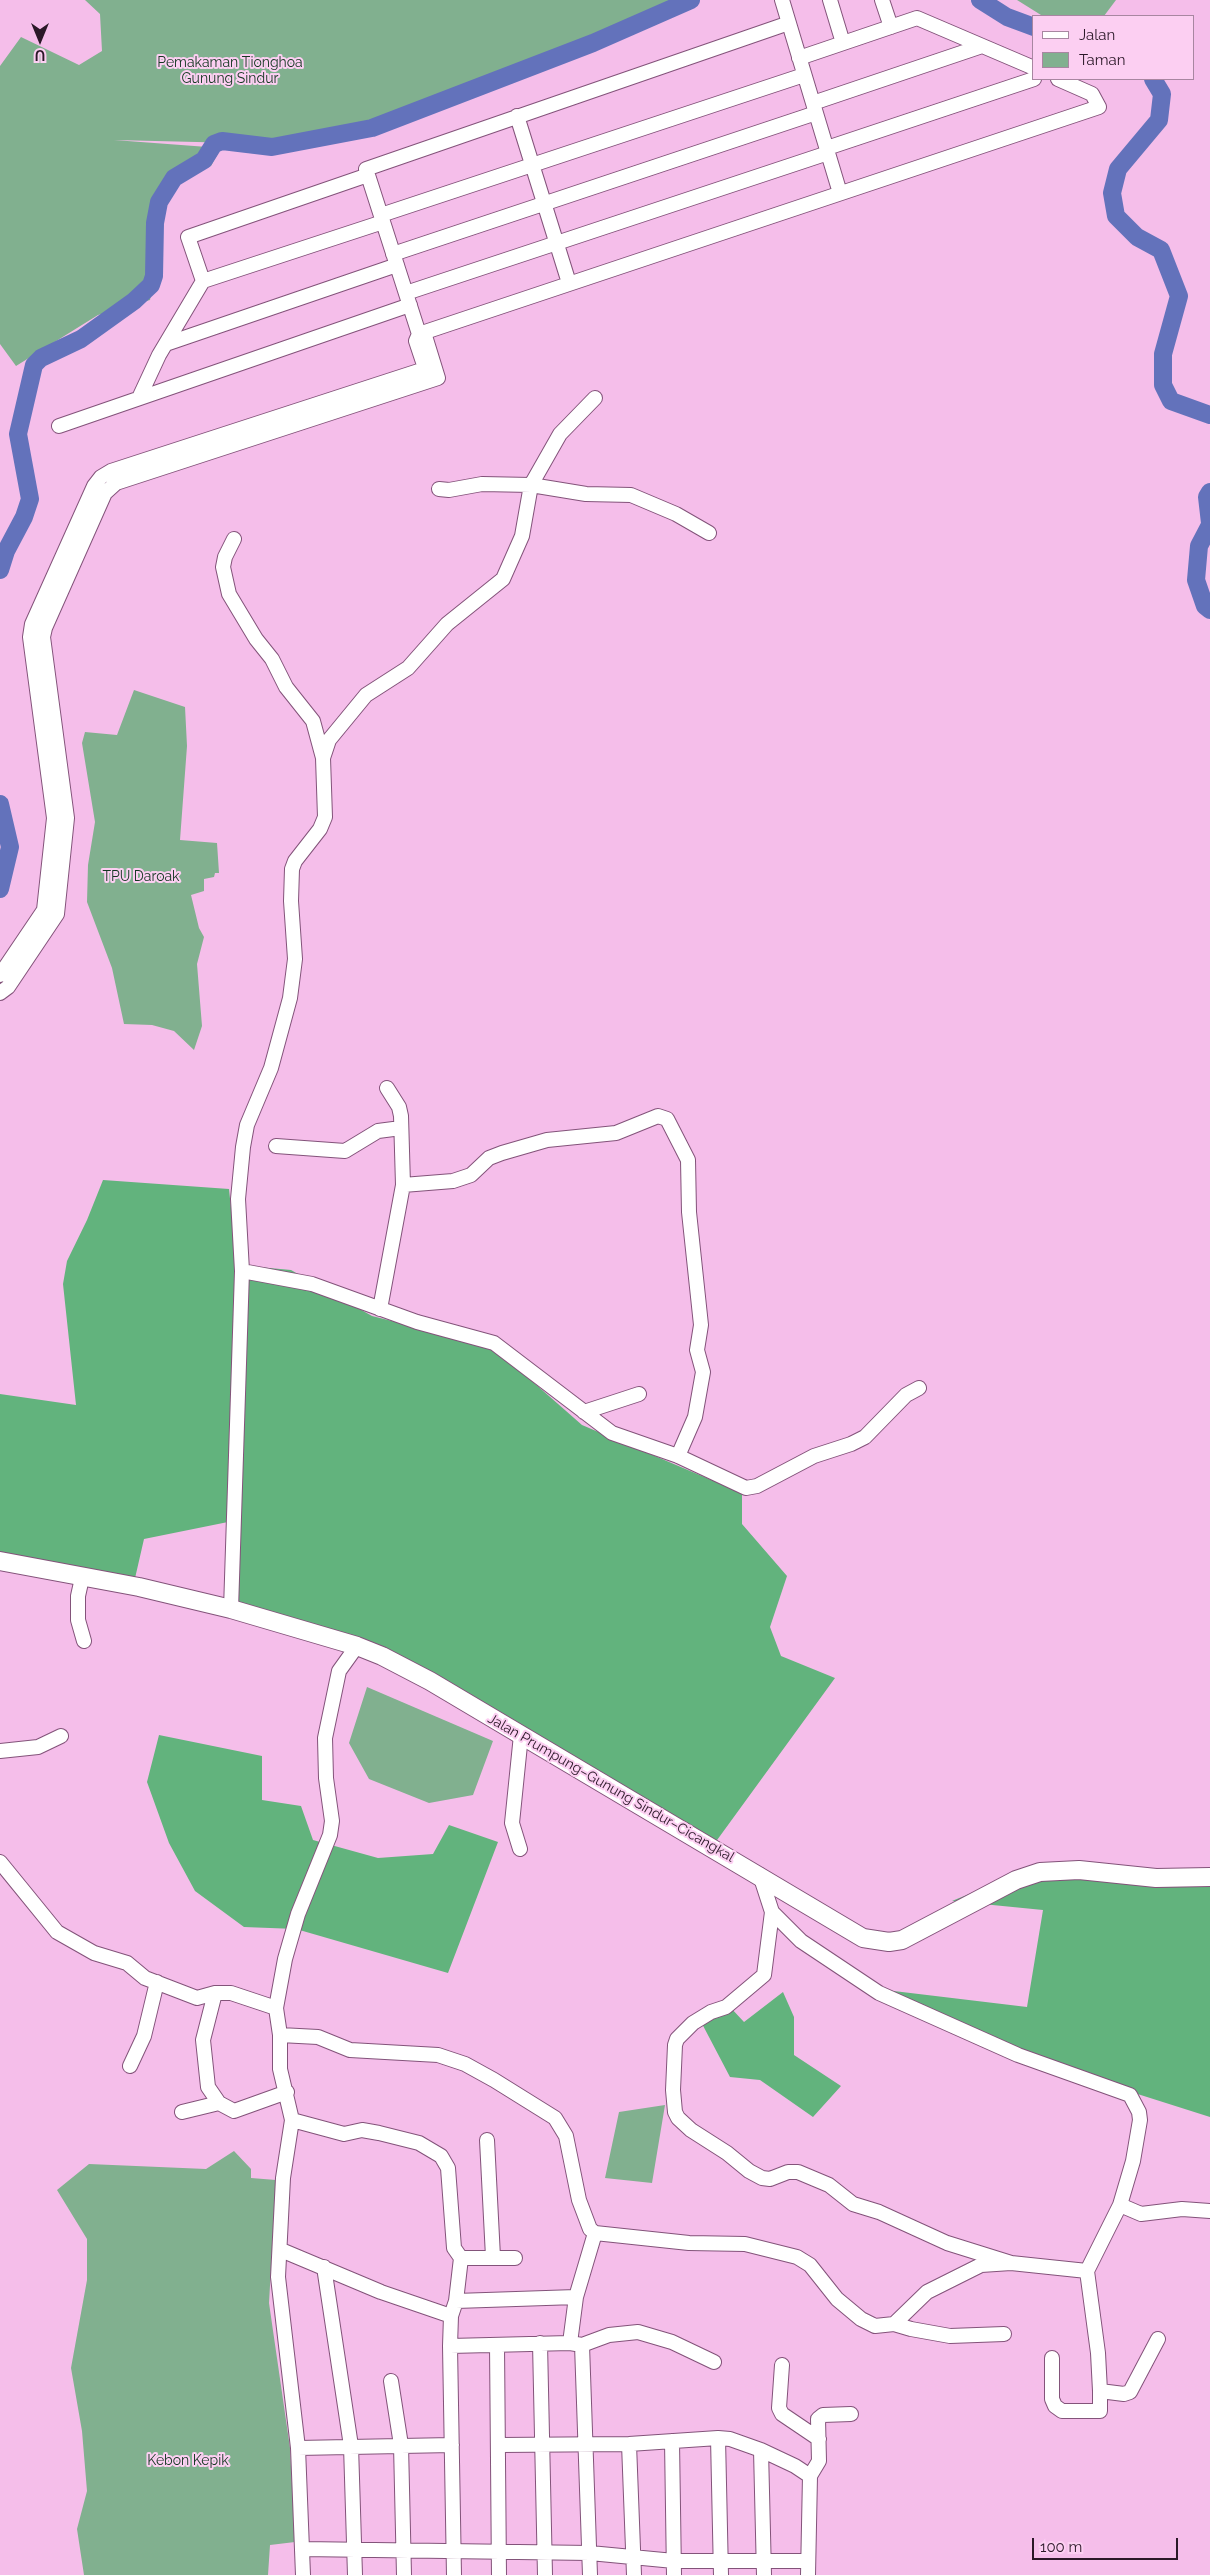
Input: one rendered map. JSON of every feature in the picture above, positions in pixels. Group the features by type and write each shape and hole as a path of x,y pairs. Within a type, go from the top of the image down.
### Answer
{"main road":[{"name":"Jalan Prumpung–Gunung Sindur–Cicangkal","path":"0,1561 82,1578 138,1587 230,1609 357,1646 414,1672 760,1875 848,1931 863,1938 889,1942 902,1940 1016,1880 1040,1872 1079,1870 1156,1878 1210,1877"}],"street":[{"path":"782,0 840,193"},
{"path":"830,0 843,43"},
{"path":"882,0 891,27"},
{"path":"799,58 916,18 1032,67"},
{"path":"429,372 416,342 419,334 366,169 789,23"},
{"path":"166,344 544,204 815,108 982,46"},
{"path":"139,398 166,344 203,281 532,165 804,75"},
{"path":"60,426 557,243 1032,80"},
{"path":"419,334 1099,107 1092,94 1060,80"},
{"path":"517,116 569,283"},
{"path":"203,281 188,237 368,175"},
{"path":"0,975 44,910 54,818 30,637 31,630 94,486 101,477 111,471 429,372"},
{"path":"0,993 8,987 56,914 67,818 43,637 45,628 105,493 116,483 429,372"},
{"path":"322,758 330,740 366,695 408,668 447,624 503,579 522,536 532,485 560,434 595,398"},
{"path":"439,489 449,490 482,484 532,485 586,494 631,495 676,514 709,533"},
{"path":"230,1609 242,1271 238,1200 243,1146 247,1125 271,1068 290,998 296,959 291,901 292,869 320,829 325,817 322,758 313,721 286,687 272,659 256,639 229,594 223,567 225,556 234,538"},
{"path":"380,1309 403,1185 399,1107 387,1088"},
{"path":"403,1185 453,1181 471,1175 489,1158 502,1152 547,1140 616,1133 658,1116 667,1119 688,1160 689,1212 701,1325 697,1350 703,1372 695,1417 678,1456"},
{"path":"276,1146 345,1151 378,1131 401,1128"},
{"path":"242,1271 312,1284 417,1322 494,1343 612,1433 678,1456 746,1488 757,1486 814,1456 851,1444 865,1436 906,1395 919,1388"},
{"path":"584,1412 639,1394"},
{"path":"82,1578 78,1596 78,1620 84,1641"},
{"path":"303,2575 298,2448 278,2277 281,2250 283,2178 292,2120 287,2092 280,2069 280,2035 276,2008 285,1959 298,1914 330,1836 332,1821 326,1778 325,1738 339,1671 357,1646"},
{"path":"520,1849 512,1823 521,1735"},
{"path":"0,1751 38,1747 61,1736"},
{"path":"0,1862 57,1932 94,1953 127,1963 145,1978 197,1998 215,1993 231,1993 276,2008"},
{"path":"760,1875 772,1912 764,1975 726,2007 711,2012 693,2023 677,2039 674,2045 674,2112 690,2130 727,2153 749,2172 762,2178 770,2179 788,2172 798,2172 829,2185 853,2204 879,2212 947,2243 1011,2263"},
{"path":"772,1912 801,1941 879,1994 1018,2055 1130,2095 1139,2112 1140,2120 1133,2161 1120,2205 1087,2271 1098,2353 1100,2411 1062,2411 1055,2406 1052,2399 1052,2358"},
{"path":"130,2066 144,2036 157,1982"},
{"path":"215,1993 203,2040 208,2087 219,2103 234,2111 287,2092"},
{"path":"280,2035 318,2037 350,2050 438,2055 465,2064 555,2118 566,2136 579,2200 590,2229 595,2233 689,2243 745,2244 797,2257 810,2265 837,2299 861,2319 875,2326 894,2324 910,2330 950,2336 1004,2334"},
{"path":"182,2112 219,2103"},
{"path":"292,2120 344,2134 362,2130 419,2143 441,2156 448,2168 454,2248 461,2258 456,2301 451,2316 450,2346 454,2575"},
{"path":"487,2140 493,2257"},
{"path":"1120,2205 1141,2214 1182,2209 1210,2211"},
{"path":"590,2575 587,2444 576,2344 576,2297 595,2233"},
{"path":"281,2250 381,2292 451,2316"},
{"path":"461,2258 515,2258"},
{"path":"894,2324 926,2292 982,2265 1011,2263 1087,2271"},
{"path":"324,2267 351,2446 355,2575"},
{"path":"456,2301 576,2297"},
{"path":"450,2346 540,2343 576,2344 609,2335 638,2332 672,2342 714,2362"},
{"path":"1100,2391 1124,2394 1130,2392 1158,2339"},
{"path":"540,2343 545,2575"},
{"path":"497,2344 500,2445 499,2575"},
{"path":"782,2365 779,2408 782,2414 818,2439"},
{"path":"391,2381 401,2445 404,2575"},
{"path":"302,2549 590,2553 674,2560 721,2568 764,2560 808,2568 810,2476 819,2461 818,2419 823,2415 851,2414"},
{"path":"500,2445 543,2443 629,2444 718,2438 730,2439 761,2450 795,2466 810,2476"},
{"path":"718,2438 721,2568"},
{"path":"672,2441 674,2575"},
{"path":"629,2444 634,2575"},
{"path":"298,2448 452,2445"},
{"path":"761,2450 764,2575"}],"green space":[{"name":"Pemakaman Tionghoa Gunung Sindur","path":"85,0 698,0 660,11 481,87 346,133 238,143 114,140 221,148 211,166 187,171 159,187 152,210 158,261 150,300 98,315 16,366 0,344 0,66 21,37 79,65 102,51 100,14"},
{"path":"1017,0 1116,0 1105,15 1041,15"},
{"name":"TPU Daroak","path":"134,690 185,707 187,746 180,840 217,843 219,873 215,873 214,877 204,879 204,891 191,895 199,928 204,937 197,964 202,1026 194,1050 174,1031 152,1025 124,1024 112,968 87,902 88,865 95,822 82,743 85,732 117,735"},
{"path":"103,1180 229,1189 237,1265 291,1270 372,1316 492,1346 582,1425 742,1493 742,1524 787,1576 770,1627 781,1656 835,1678 712,1847 366,1650 225,1610 228,1522 144,1539 133,1587 0,1560 0,1394 76,1405 63,1284 67,1261 87,1220"},
{"path":"367,1687 493,1741 473,1795 429,1803 369,1779 349,1743"},
{"path":"159,1735 262,1756 262,1800 301,1806 313,1840 378,1858 433,1854 449,1825 498,1842 448,1973 296,1929 244,1927 195,1891 169,1843 147,1782"},
{"path":"1210,1875 1210,2117 1062,2070 877,1989 1027,2007 1043,1910 952,1901 1013,1876"},
{"path":"783,1992 794,2017 794,2055 841,2086 813,2117 760,2080 730,2077 699,2018 730,2007 744,2022"},
{"path":"665,2105 652,2183 605,2178 619,2112"},
{"name":"Kebon Kepik","path":"234,2151 251,2169 251,2178 276,2180 269,2303 290,2448 295,2542 270,2545 268,2575 84,2575 77,2529 87,2491 82,2431 71,2368 87,2280 87,2239 57,2190 89,2164 206,2169"}],"waterway":[{"path":"0,570 6,551 24,517 30,499 18,434 34,365 41,358 81,339 134,301 151,285 154,276 155,223 159,202 174,178 204,160 214,144 222,141 272,147 372,128 593,43 691,0"},
{"path":"980,0 1007,17 1032,26"},
{"path":"1154,80 1162,94 1159,120 1118,169 1112,193 1116,216 1137,237 1161,250 1179,296 1163,354 1163,385 1171,401 1210,415"},
{"path":"1210,492 1207,497 1210,523"},
{"path":"1210,525 1199,546 1196,580 1205,606 1210,610"},
{"path":"0,804 10,847 0,889"}]}
